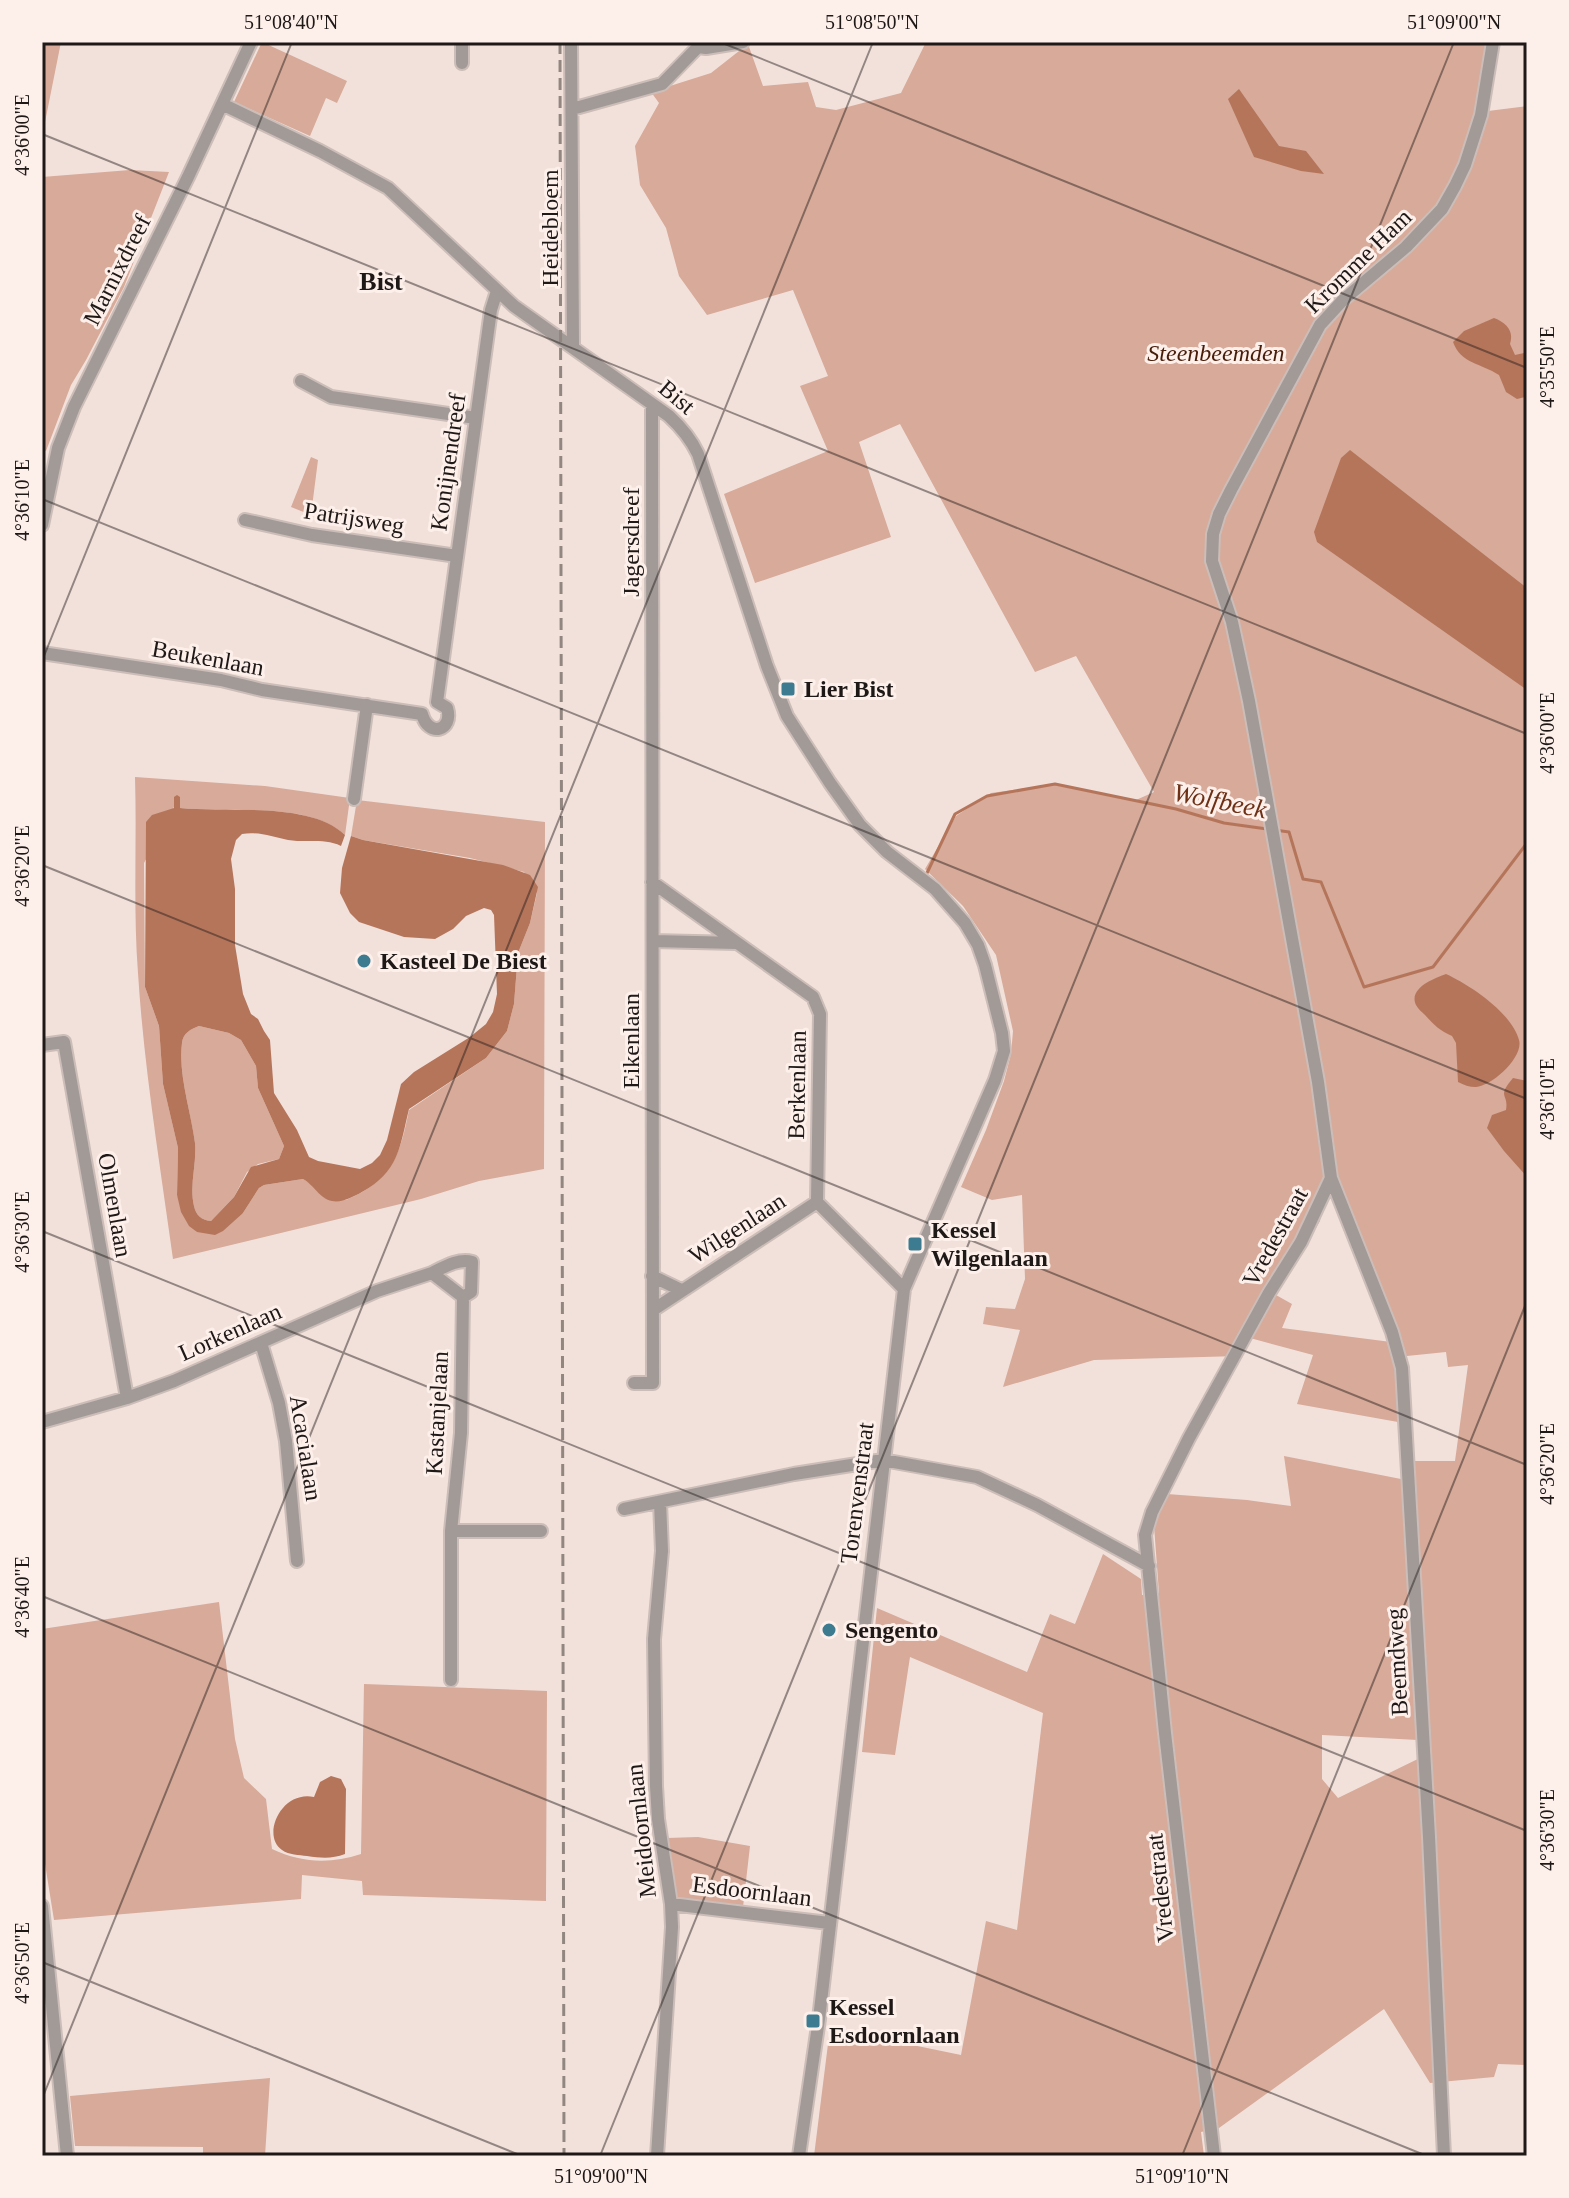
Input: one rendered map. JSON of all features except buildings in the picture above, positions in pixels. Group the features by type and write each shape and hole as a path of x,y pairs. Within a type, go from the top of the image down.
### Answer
{"street":[{"name":"Marnixdreef","path":"42,525 58,448 74,407 251,42"},
{"path":"462,42 462,63"},
{"name":"Heidebloem","path":"571,42 573,347"},
{"path":"572,109 662,84 697,45 706,48 743,42"},
{"name":"Kromme Ham","path":"1272,830 1232,622 1212,561 1213,534 1219,514 1320,325 1343,300 1406,247 1442,209 1449,197 1465,165 1481,115 1493,42"},
{"name":"Bist","path":"222,104 388,188 514,306 680,426 698,454 767,666 787,716 853,817 871,838 920,877"},
{"name":"Konijnendreef","path":"445,639 491,310 497,291"},
{"path":"301,381 331,397 476,418"},
{"name":"Jagersdreef","path":"652,404 653,680"},
{"name":"Patrijsweg","path":"245,520 312,535 457,556"},
{"name":"Beukenlaan","path":"42,653 422,714 424,722 431,728 439,728 446,724 449,712 437,702 445,639"},
{"name":"Eikenlaan","path":"634,1383 653,1383 653,680"},
{"path":"422,714 426,706 437,702"},
{"path":"354,799 367,705"},
{"name":"Vredestraat","path":"1214,2156 1145,1535 1152,1512 1239,1347 1301,1242 1331,1178 1318,1082 1272,830"},
{"name":"Torenvenstraat","path":"799,2156 819,2019 904,1289 995,1080 1004,1051 995,999 978,945 952,907 920,877"},
{"name":"Berkenlaan","path":"652,882 813,997 820,1014 817,1202"},
{"path":"653,941 737,943"},
{"name":"Olmenlaan","path":"42,1045 64,1042 127,1398"},
{"name":"Beemdweg","path":"1331,1178 1392,1332 1402,1368 1444,2156"},
{"path":"817,1202 904,1289"},
{"name":"Wilgenlaan","path":"653,1310 817,1202"},
{"name":"Lorkenlaan","path":"42,1422 127,1398 219,1362 377,1291 467,1260 472,1262 471,1292 463,1297"},
{"path":"432,1273 463,1297"},
{"name":"Wilgenlaan","path":"652,1276 681,1290"},
{"name":"Kastanjelaan","path":"451,1680 451,1531 461,1433 463,1297"},
{"name":"Acacialaan","path":"261,1343 279,1403 286,1441 297,1561"},
{"path":"624,1509 794,1474 883,1460 977,1477 1037,1505 1149,1566"},
{"name":"Meidoornlaan","path":"657,2156 671,1904 658,1819 655,1772 654,1639 662,1551 660,1502"},
{"path":"451,1531 541,1531"},
{"path":"1124,1551 1147,1547"},
{"name":"Esdoornlaan","path":"671,1904 829,1923"},
{"path":"42,1906 67,2156"}],"green space":[{"path":"42,42 61,42 42,137"},
{"path":"262,42 347,81 337,103 326,98 310,136 234,102"},
{"name":"Steenbeemden","path":"926,42 1489,42 1480,107 1488,111 1527,106 1527,2065 1498,2064 1494,2077 1430,2083 1384,2009 1219,2128 1201,2132 1204,2156 814,2156 830,2028 961,2055 986,1921 1017,1930 1043,1713 910,1657 895,1755 862,1752 877,1608 1027,1672 1050,1614 1075,1624 1103,1554 1141,1579 1142,1595 1159,1593 1154,1526 1167,1494 1291,1506 1284,1456 1401,1479 1415,1461 1455,1461 1468,1365 1448,1367 1446,1352 1397,1357 1398,1422 1297,1404 1313,1355 1250,1338 1239,1356 1094,1360 1003,1387 1020,1330 983,1324 986,1307 1015,1309 1025,1279 1022,1195 992,1200 961,1187 1004,1081 1013,1031 996,955 963,906 925,869 956,816 991,793 1055,784 1136,800 1154,792 1076,656 1035,672 900,424 859,442 891,537 755,583 724,494 828,451 800,386 828,376 793,290 707,315 679,276 666,228 640,185 635,146 659,103 651,92 711,73 748,44 763,86 808,82 816,107 836,110 901,93","holes":["1338,1183 1391,1342 1282,1328 1292,1304 1276,1295 1320,1221 1321,1211","1322,1735 1418,1740 1428,1754 1338,1798 1322,1779"]},
{"path":"130,170 169,172 124,287 71,385 46,451 42,449 42,177"},
{"path":"311,457 318,460 311,515 291,507"},
{"path":"135,777 265,786 350,798 345,835 330,824 311,817 267,811 180,808 174,802 144,863 145,987 159,1026 163,1084 178,1148 177,1195 197,1232 243,1213 264,1185 303,1179 318,1192 346,1200 362,1193 391,1165 402,1140 409,1110 486,1058 507,1031 514,1004 518,953 537,893 524,872 470,858 351,836 357,800 545,822 544,1169 479,1181 421,1199 173,1259 141,1009 136,924"},
{"path":"199,1026 229,1033 241,1040 256,1066 258,1088 284,1146 279,1159 258,1164 247,1172 234,1197 211,1221 204,1220 194,1206 195,1143 181,1055 184,1037"},
{"path":"219,1602 235,1739 244,1778 266,1799 272,1849 294,1857 327,1861 361,1854 364,1684 547,1691 546,1901 363,1895 362,1881 302,1875 301,1899 54,1920 42,1845 42,1629"},
{"path":"698,1837 750,1846 743,1907 675,1897 667,1838"},
{"path":"270,2078 265,2156 203,2156 203,2147 75,2146 70,2096"}],"shaded area":[{"path":"1239,89 1279,146 1306,151 1324,174 1301,171 1254,157 1228,99"},
{"path":"1494,318 1508,328 1515,355 1527,355 1525,397 1517,399 1506,392 1499,375 1466,359 1453,342 1464,331"},
{"path":"1350,450 1527,588 1527,690 1317,542 1314,532 1341,458"},
{"path":"174,797 180,797 180,808 267,811 311,817 330,824 345,835 341,846 328,842 242,834 236,840 231,859 235,889 235,945 243,994 251,1014 258,1019 270,1040 274,1093 297,1130 309,1157 318,1161 360,1169 372,1163 387,1140 401,1084 486,1024 493,1012 497,994 494,915 491,910 484,908 466,916 453,929 435,939 404,937 359,922 350,913 340,893 342,868 351,836 503,865 530,875 538,887 530,923 518,953 514,1004 507,1031 486,1058 409,1109 396,1157 384,1176 362,1192 340,1201 324,1198 303,1179 264,1185 243,1213 215,1235 197,1232 189,1226 181,1212 177,1195 178,1148 163,1084 159,1026 145,987 146,822 152,815 174,808","holes":["199,1026 229,1033 241,1040 256,1066 258,1088 284,1146 279,1159 251,1167 234,1197 211,1221 204,1220 198,1214 193,1198 195,1143 183,1080 182,1043 186,1034"]},
{"path":"1446,974 1467,985 1499,1010 1519,1040 1512,1062 1483,1085 1471,1087 1458,1082 1456,1043 1416,1005 1419,989"},
{"path":"1513,1078 1527,1081 1527,1177 1487,1128 1492,1115 1506,1110 1504,1092"},
{"path":"331,1776 341,1779 346,1789 345,1854 322,1858 282,1850 274,1835 278,1816 292,1800 314,1797 320,1782"}],"waterway":[{"name":"Wolfbeek","path":"927,873 955,814 987,796 1055,784 1176,809 1224,823 1267,829"},
{"name":"Wolfbeek","path":"1275,830 1289,832 1303,879 1321,882 1364,987 1433,967 1527,843"}],"railway":[{"path":"560,42 564,2156"}],"place":[{"name":"Lier Bist","path":"788,689"},
{"name":"Kasteel De Biest","path":"364,961"},
{"name":"Kessel Wilgenlaan","path":"915,1244"},
{"name":"Sengento","path":"829,1630"},
{"name":"Kessel Esdoornlaan","path":"813,2021"}],"district":[{"name":"Bist","path":"381,281"}]}
